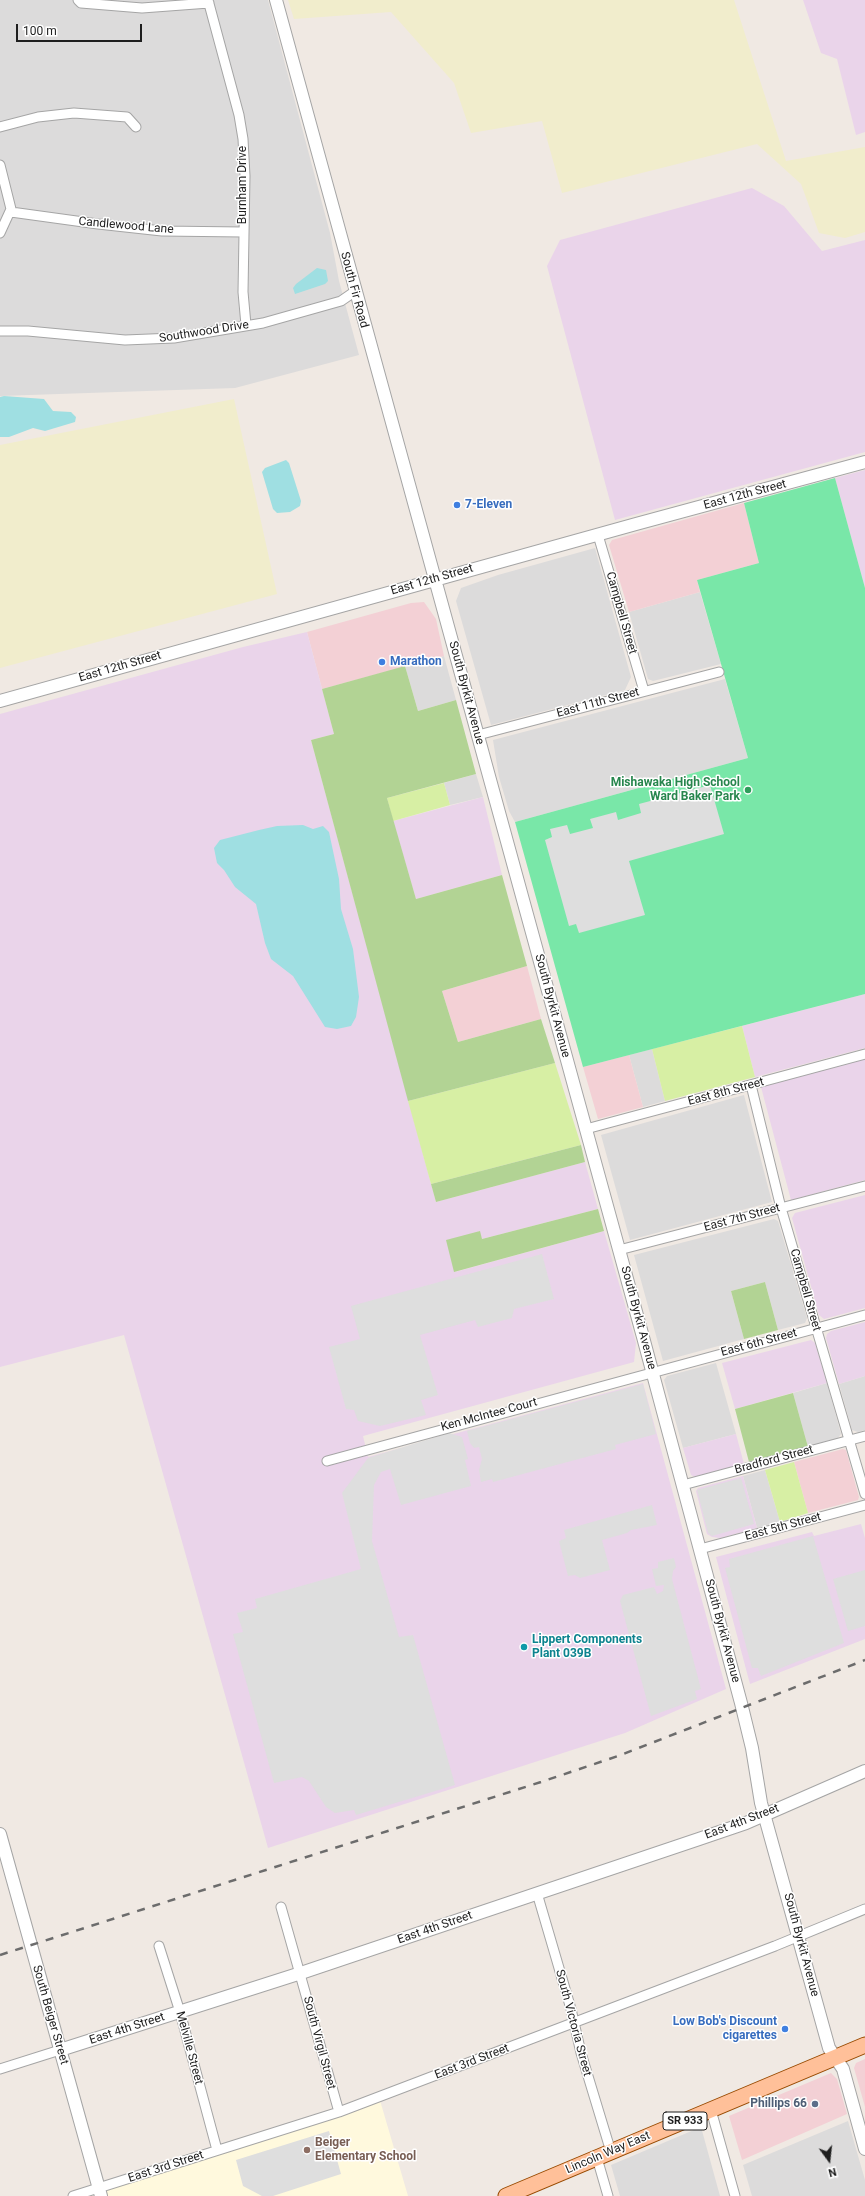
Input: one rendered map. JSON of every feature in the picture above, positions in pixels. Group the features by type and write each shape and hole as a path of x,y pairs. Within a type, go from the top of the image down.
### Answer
{"main road":[{"name":"Lincoln Way East","path":"506,2196 865,2045"}],"street":[{"path":"78,0 81,3 142,8 209,2"},
{"name":"South Fir Road","path":"276,0 354,292 435,579"},
{"name":"Burnham Drive","path":"209,2 239,115 243,140 246,176 243,232 243,292 246,325"},
{"path":"0,127 38,117 74,113 127,117 136,127"},
{"path":"0,165 10,202 11,212 0,233"},
{"name":"Candlewood Lane","path":"11,212 162,231 243,232"},
{"name":"Southwood Drive","path":"0,331 28,331 148,340 198,334 263,323 341,301 354,292"},
{"name":"East 12th Street","path":"0,701 435,579 865,462"},
{"name":"Campbell Street","path":"598,534 644,691"},
{"name":"South Byrkit Avenue","path":"435,579 683,1484 742,1708 764,1814 829,2048 843,2069 865,2149"},
{"name":"East 11th Street","path":"478,734 719,672"},
{"name":"East 8th Street","path":"586,1129 865,1054"},
{"name":"Campbell Street","path":"750,1085 781,1208 865,1494"},
{"name":"East 7th Street","path":"619,1250 865,1186"},
{"name":"East 6th Street","path":"652,1372 865,1315"},
{"name":"Ken McIntee Court","path":"327,1460 652,1372"},
{"name":"Bradford Street","path":"683,1484 865,1436"},
{"name":"East 5th Street","path":"700,1549 865,1505"},
{"name":"East 4th Street","path":"0,2069 301,1973 699,1839 764,1814 865,1771"},
{"name":"South Beiger Street","path":"0,1834 100,2192"},
{"name":"South Victoria Street","path":"538,1893 581,2053 604,2155 608,2196"},
{"name":"South Virgil Street","path":"281,1907 301,1973 339,2112"},
{"name":"East 3rd Street","path":"73,2196 100,2192 217,2150 339,2112 798,1937 865,1909"},
{"name":"Melville Street","path":"159,1946 180,2012 217,2150"},
{"path":"711,2110 735,2196"}],"shaded area":[{"path":"0,0 268,0 330,233 339,281 359,355 235,388 0,396"},
{"path":"288,0 734,0 786,161 865,147 865,232 845,238 819,233 801,184 757,144 562,193 542,121 471,133 454,83 391,12 294,19"},
{"path":"803,0 865,0 865,132 856,135 837,59 821,53"},
{"path":"752,188 784,206 822,251 865,240 865,452 615,520 547,266 560,240"},
{"path":"234,399 277,594 0,668 0,445"},
{"path":"865,470 865,588 835,478"},
{"path":"744,503 759,563 697,580 700,592 629,612 609,545 612,540"},
{"path":"595,548 631,677 625,690 491,725 456,601 461,588 498,575"},
{"path":"700,592 721,664 653,681 648,679 629,612"},
{"path":"424,602 436,619 444,656 322,689 307,632 411,603"},
{"path":"307,632 334,734 311,740 436,1202 585,1162 598,1209 482,1239 479,1231 455,1272 604,1231 636,1343 634,1362 363,1436 368,1457 643,1383 726,1689 625,1733 268,1848 124,1335 0,1367 0,714 243,647"},
{"path":"444,656 456,700 418,711 405,666"},
{"path":"725,679 748,758 515,822 509,811 499,777 493,740"},
{"path":"476,774 483,797 450,805 444,783"},
{"path":"710,785 724,834 629,861 645,915 579,933 576,924 569,926 545,840 552,837 550,829 567,825 570,834 593,828 590,819 616,812 618,820 641,813 639,804"},
{"path":"483,797 502,875 416,899 393,821"},
{"path":"527,966 541,1019 458,1042 442,991"},
{"path":"865,994 865,1048 755,1077 742,1026"},
{"path":"652,1049 665,1101 643,1107 629,1055"},
{"path":"629,1055 643,1107 598,1119 583,1067"},
{"path":"865,1059 865,1180 791,1200 761,1087"},
{"path":"744,1095 772,1202 630,1240 601,1135"},
{"path":"865,1195 865,1308 824,1319 819,1315 792,1218 795,1213"},
{"path":"774,1219 778,1221 807,1318 805,1323 778,1330 765,1282 731,1291 744,1339 663,1361 634,1255"},
{"path":"542,1254 554,1299 514,1309 512,1318 478,1327 475,1320 420,1335 438,1395 421,1400 426,1415 380,1426 358,1421 354,1410 346,1409 329,1347 360,1339 351,1306"},
{"path":"865,1322 865,1376 839,1384 826,1338 827,1334 831,1331"},
{"path":"811,1340 815,1343 827,1383 735,1409 722,1363"},
{"path":"716,1363 736,1434 683,1448 664,1380 667,1376"},
{"path":"865,1376 865,1430 858,1432 852,1430 839,1384"},
{"path":"827,1383 841,1434 838,1438 808,1447 793,1393"},
{"path":"643,1384 656,1434 615,1445 616,1449 493,1482 492,1479 481,1482 479,1470 482,1459 479,1447 474,1448 470,1443 467,1431"},
{"path":"449,1433 462,1437 468,1459 465,1460 471,1486 401,1505 390,1469 381,1472 374,1485 372,1541 399,1637 413,1635 455,1785 356,1815 354,1810 335,1813 326,1807 309,1781 302,1777 274,1783 233,1634 243,1632 237,1613 257,1608 255,1599 361,1569 342,1493 368,1458"},
{"path":"736,1434 744,1464 695,1477 691,1475 683,1448"},
{"path":"843,1449 846,1450 859,1497 858,1500 808,1513 794,1462"},
{"path":"765,1470 780,1522 757,1528 743,1476"},
{"path":"743,1476 757,1528 720,1538 712,1537 707,1534 696,1491 698,1488"},
{"path":"741,1478 754,1524 712,1536 708,1533 697,1490"},
{"path":"652,1505 657,1525 631,1530 627,1533 602,1540 610,1570 580,1578 575,1575 568,1576 559,1541 566,1538 564,1530"},
{"path":"861,1524 865,1538 865,1639 750,1684 716,1557 812,1532 814,1536"},
{"path":"813,1536 844,1643 761,1676 758,1668 752,1668 725,1568 730,1567 729,1559"},
{"path":"674,1558 676,1567 673,1571 672,1579 701,1689 695,1691 697,1699 651,1716 620,1601 623,1595 654,1587 657,1594 663,1591 664,1585 656,1586 652,1569 658,1568 658,1562"},
{"path":"865,1570 865,1626 848,1631 833,1579"},
{"path":"865,2059 865,2107 854,2068 856,2063"},
{"path":"831,2073 837,2079 847,2114 742,2160 729,2116"},
{"name":"Beiger Elementary School","path":"379,2097 408,2196 101,2196 99,2188"},
{"path":"848,2121 865,2180 865,2196 752,2196 743,2165"},
{"path":"701,2127 720,2196 620,2196 611,2165"},
{"path":"329,2131 341,2174 273,2196 262,2196 243,2186 236,2160"}],"green space":[{"name":"Mishawaka High School Ward Baker Park","path":"835,478 865,588 865,994 583,1067 515,822 748,758 697,580 759,563 744,503"},
{"path":"405,666 418,711 456,700 476,774 387,798 416,899 502,875 527,966 442,991 458,1042 541,1019 555,1063 408,1101 311,740 334,734 322,689"},
{"path":"444,783 450,805 393,821 387,798"},
{"path":"742,1026 755,1077 665,1101 652,1049"},
{"path":"555,1063 581,1145 431,1184 408,1101"},
{"path":"581,1145 585,1162 436,1202 431,1184"},
{"path":"598,1209 604,1231 454,1272 446,1240 480,1231 482,1239"},
{"path":"765,1282 778,1330 744,1339 731,1291"},
{"path":"793,1393 808,1447 749,1462 735,1409"},
{"path":"794,1462 808,1513 780,1522 765,1470"}],"water":[{"path":"317,268 326,270 328,281 325,284 295,294 293,288 296,284"},
{"path":"0,397 44,399 53,411 71,412 76,417 75,422 45,431 33,428 9,437 0,437"},
{"path":"286,460 289,463 301,501 300,506 290,512 277,513 273,509 262,472 265,468"},
{"path":"303,825 313,829 323,826 329,832 339,879 341,909 353,949 359,997 356,1017 351,1026 337,1029 325,1027 293,976 271,959 265,943 256,904 235,887 224,870 217,863 214,848 220,840 277,826"}],"railway":[{"path":"0,1955 618,1756 865,1660"}],"place":[{"name":"7-Eleven","path":"457,505"},
{"name":"Marathon","path":"382,662"},
{"name":"Mishawaka High School Ward Baker Park","path":"748,790"},
{"name":"Lippert Components Plant 039B","path":"524,1647"},
{"name":"Low Bob's Discount cigarettes","path":"785,2029"},
{"name":"Phillips 66","path":"815,2104"},
{"name":"Beiger Elementary School","path":"307,2150"}]}
